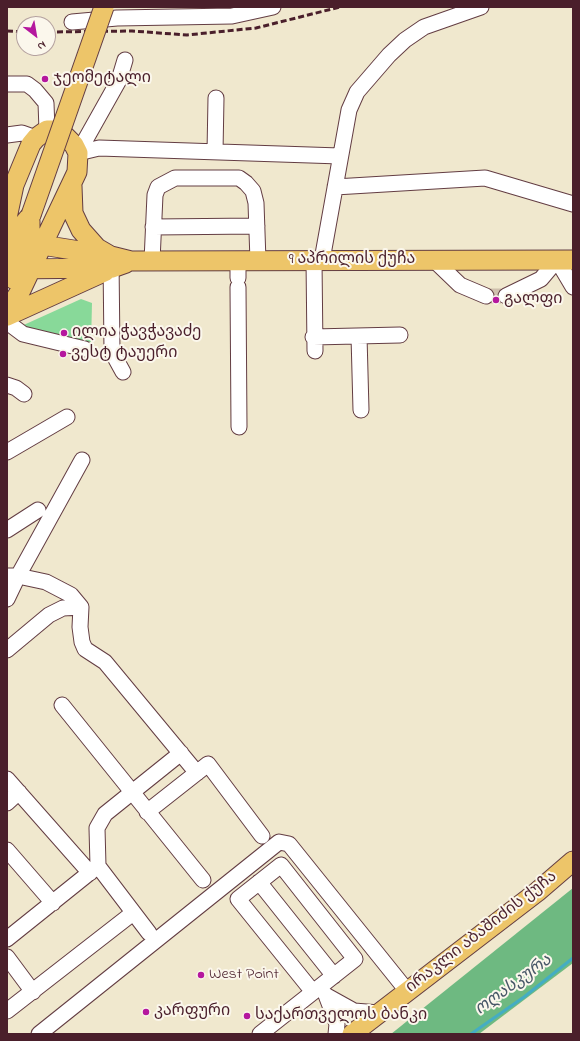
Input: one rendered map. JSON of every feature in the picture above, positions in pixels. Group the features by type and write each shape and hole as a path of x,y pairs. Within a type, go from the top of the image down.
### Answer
{"main road":[{"path":"7,295 16,265 22,230 104,7"},
{"path":"7,311 21,290 16,265 22,230 10,189 27,151 41,134 53,130 63,134 78,153 78,168 72,185 73,213 81,230 111,262"},
{"path":"22,230 72,185"},
{"path":"22,230 111,262"},
{"name":"9 აპრილის ქუჩა","path":"111,262 152,261 238,275 258,261 565,260"},
{"path":"16,265 111,262"},
{"path":"7,316 111,262"},
{"name":"ირაკლი აბაშიძის ქუჩა","path":"352,1034 538,892 573,861"}],"street":[{"path":"72,22 117,18 135,13 232,16 273,7"},
{"path":"400,335 360,336 314,344 318,260 335,187 349,110 357,92 405,40 424,27 481,7"},
{"path":"78,153 119,80 125,60"},
{"path":"7,84 27,84 35,90 46,103 41,134 22,133 7,135"},
{"path":"215,152 216,98"},
{"path":"78,153 99,148 340,156"},
{"path":"152,261 155,195 158,186 175,178 239,178 253,191 256,203 258,261"},
{"path":"335,187 485,178 573,204"},
{"path":"153,226 257,226"},
{"path":"434,260 460,285 486,296"},
{"path":"506,296 541,280 565,260 573,287"},
{"path":"111,262 112,352 124,372"},
{"path":"238,275 239,427"},
{"path":"7,322 23,334 85,349"},
{"path":"360,336 361,410"},
{"path":"7,385 16,388 24,394"},
{"path":"7,452 67,417"},
{"path":"7,599 12,576 82,460"},
{"path":"7,530 38,510"},
{"path":"12,576 46,582 71,594 81,607 80,627 82,642 85,649 105,662 197,773"},
{"path":"7,650 49,615 63,608 81,607"},
{"path":"62,705 203,880"},
{"path":"7,939 94,870 97,828 105,814 181,753"},
{"path":"148,812 208,764 262,836"},
{"path":"7,779 134,913 149,933"},
{"path":"7,803 19,792"},
{"path":"39,1034 279,842 289,844 408,992"},
{"path":"7,850 53,903"},
{"path":"260,1034 320,992 334,976 355,959 281,865 238,899 320,992 337,1024 336,1034"},
{"path":"259,882 334,976"},
{"path":"7,1011 134,913"},
{"path":"7,957 33,992"},
{"path":"320,992 354,1011 379,1013"}],"green space":[{"path":"81,299 92,303 91,345 17,328"},
{"path":"573,888 573,963 479,1034 391,1034"}],"waterway":[{"name":"ოღასკურა","path":"471,1034 524,997 573,958"}],"tunnel":[{"path":"486,296 506,296"}],"railway":[{"path":"56,32 132,31 187,35 256,28 340,7"},
{"path":"7,31 16,32"}],"place":[{"name":"ჯეომეტალი","path":"45,79"},
{"name":"გალფი","path":"496,300"},
{"name":"ილია ჭავჭავაძე","path":"64,333"},
{"name":"ვესტ ტაუერი","path":"63,354"},
{"name":"West Point","path":"201,975"},
{"name":"კარფური","path":"146,1012"},
{"name":"საქართველოს ბანკი","path":"247,1016"}]}
